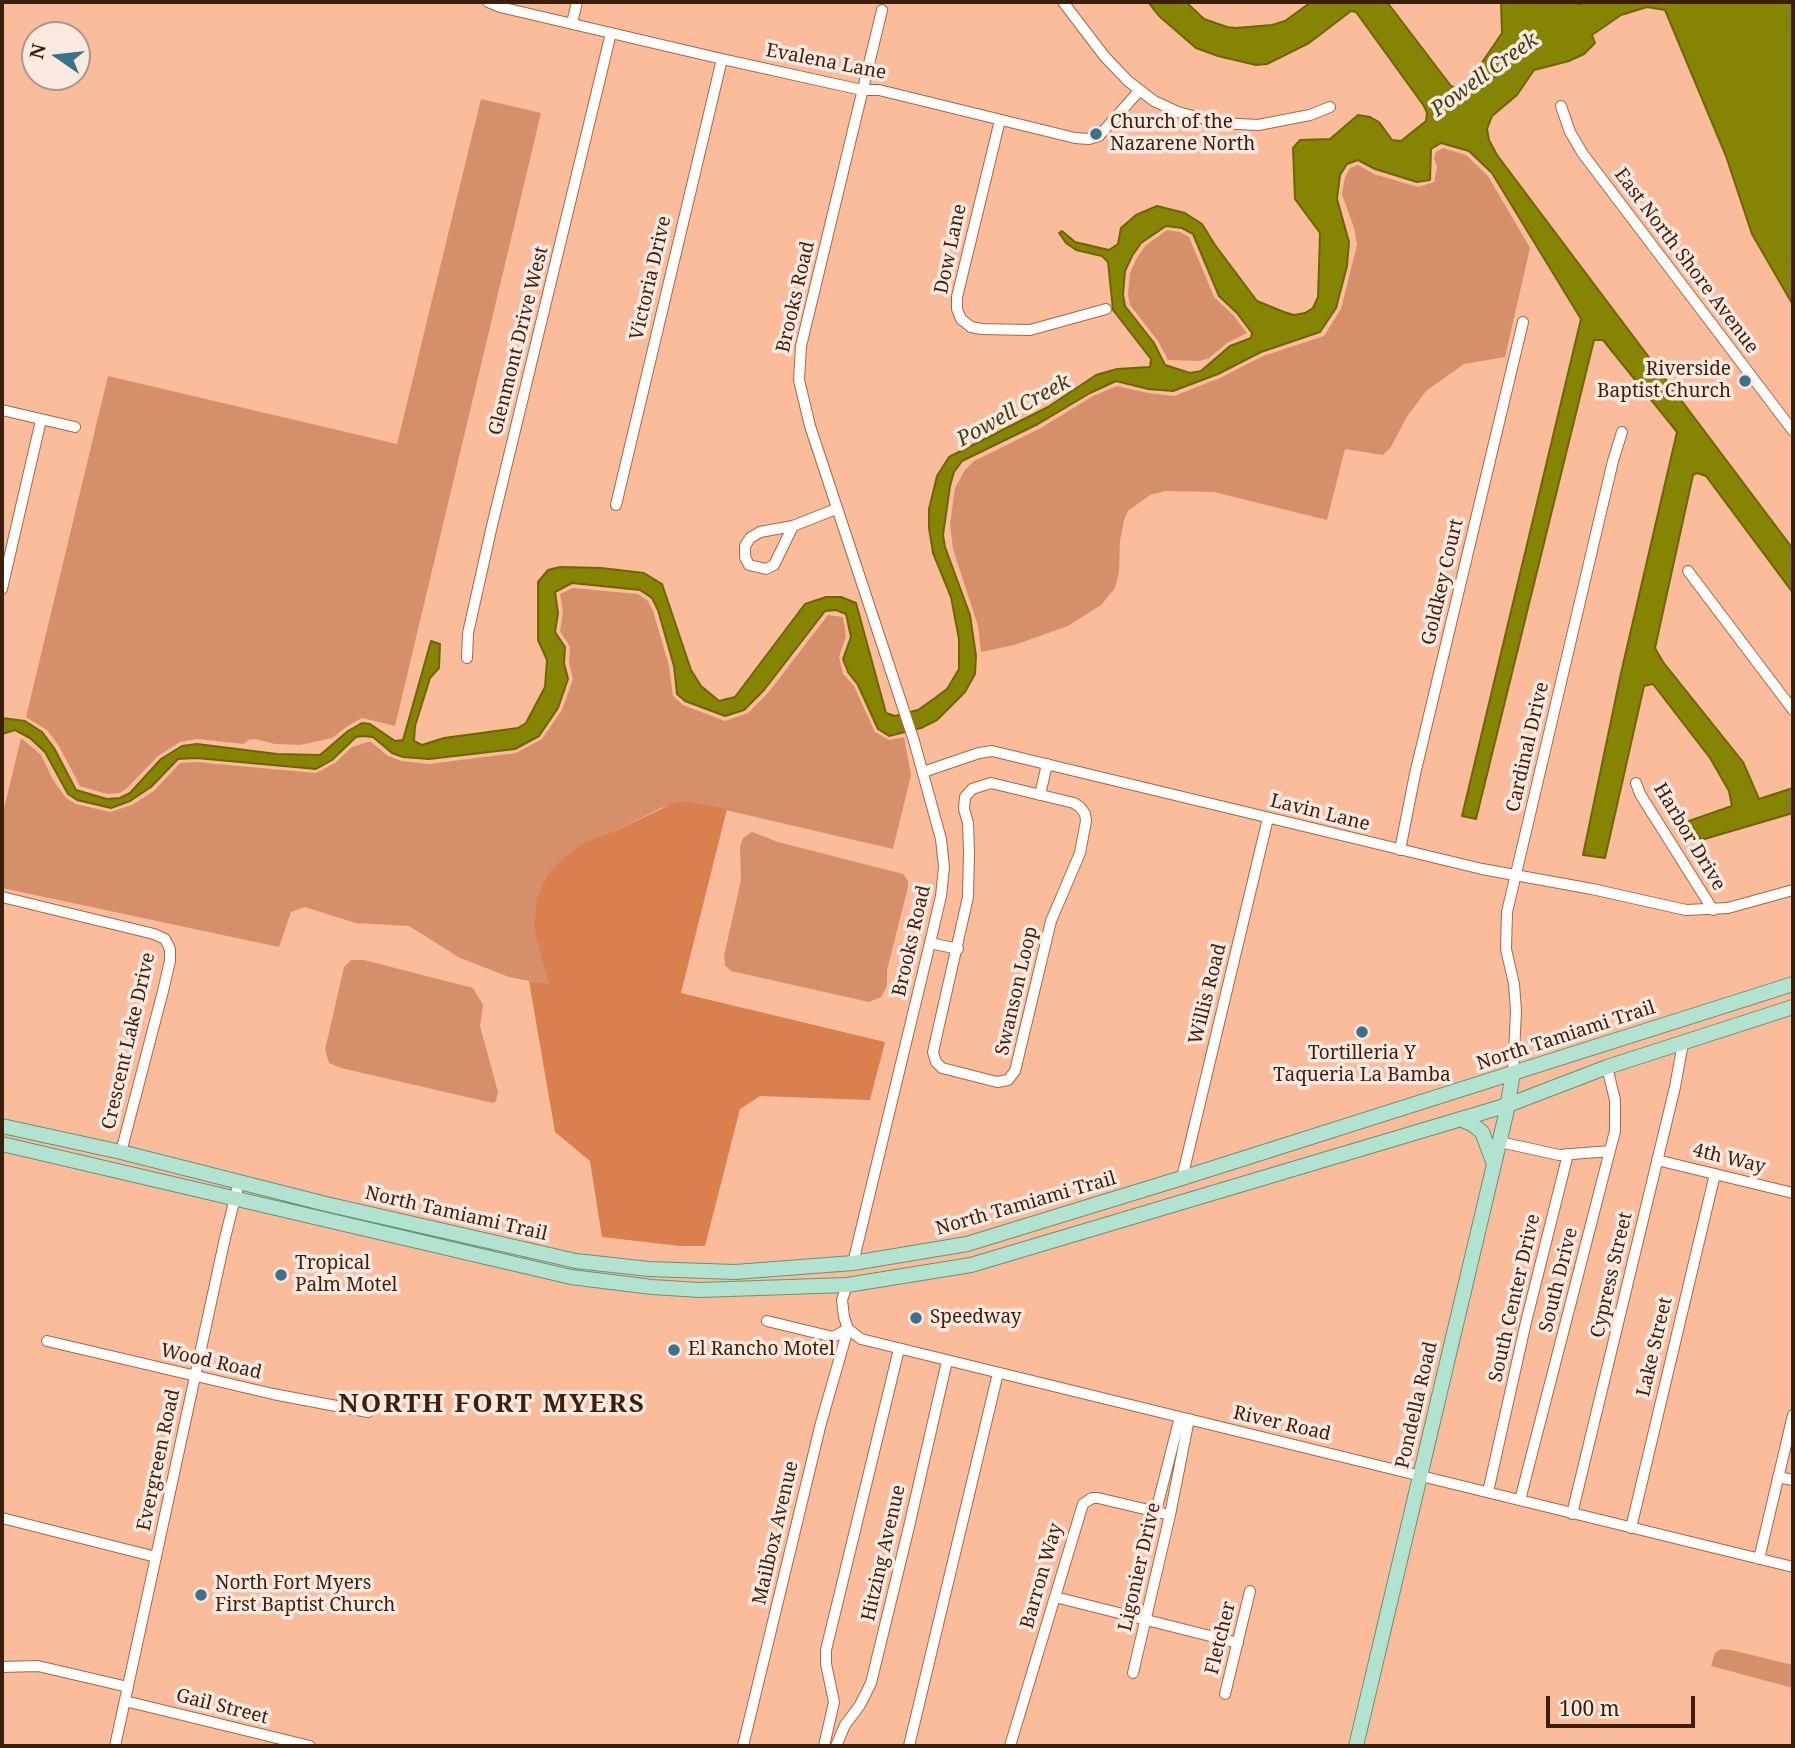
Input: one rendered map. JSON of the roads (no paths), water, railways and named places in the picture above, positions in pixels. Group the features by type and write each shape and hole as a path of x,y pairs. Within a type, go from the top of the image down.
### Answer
{"main road":[{"name":"North Tamiami Trail","path":"2,1126 576,1261 649,1269 735,1272 853,1263 967,1244 1793,984"},
{"name":"North Tamiami Trail","path":"2,1144 571,1277 700,1290 809,1288 847,1285 971,1265 1508,1105 1607,1067 1793,1007"},
{"name":"Pondella Road","path":"1356,1746 1500,1142 1513,1073"},
{"path":"1460,1119 1482,1132 1494,1164"},
{"path":"1154,1212 1172,1196 1182,1178"},
{"path":"478,1256 508,1257 524,1250"},
{"path":"847,1285 861,1271 893,1257"},
{"path":"528,1267 540,1260 559,1264 576,1261"},
{"path":"809,1288 839,1275 853,1263"}],"street":[{"name":"Evalena Lane","path":"488,2 722,59 862,90 879,90 1089,139 1108,129 1139,91"},
{"path":"572,23 577,2"},
{"path":"1063,2 1105,57 1139,91 1178,112 1234,125 1270,124 1310,115 1329,107"},
{"name":"Brooks Road","path":"853,1263 930,943 941,895 944,867 941,839 914,741 810,426 800,391 798,369 801,346 882,10"},
{"name":"Glenmont Drive West","path":"467,658 468,633 491,530 611,33"},
{"name":"Victoria Drive","path":"616,505 722,59"},
{"name":"East North Shore Avenue","path":"1561,106 1570,132 1583,154 1793,431"},
{"name":"Dow Lane","path":"1000,120 960,285 957,309 961,319 971,327 982,329 1030,330 1106,309"},
{"name":"Goldkey Court","path":"1400,850 1418,760 1523,322"},
{"path":"2,410 75,427"},
{"path":"2,589 41,420"},
{"name":"Cardinal Drive","path":"1513,1073 1515,998 1505,937 1507,912 1622,432"},
{"path":"793,526 774,565 766,569 749,565 745,557 745,546 750,538 760,532 793,526 836,509"},
{"path":"1688,571 1793,710"},
{"name":"Lavin Lane","path":"923,772 979,752 992,751 1515,876 1592,889 1686,910 1713,910"},
{"path":"1040,795 1047,764"},
{"name":"Swanson Loop","path":"991,783 1080,807 1086,821 1080,853 1051,921 1015,1071 1003,1082 942,1068 934,1058 935,1040 958,949 968,897 968,823 964,809 965,797 972,789 991,783"},
{"name":"Harbor Drive","path":"1636,783 1640,794 1713,910 1793,890"},
{"name":"Willis Road","path":"1182,1178 1268,818"},
{"name":"Crescent Lake Drive","path":"2,897 154,934 165,939 170,949 163,991 121,1152"},
{"path":"930,943 958,949"},
{"name":"Cypress Street","path":"1572,1514 1675,1087 1683,1043"},
{"name":"South Drive","path":"1520,1500 1615,1131 1615,1100 1607,1067"},
{"path":"1500,1142 1550,1154 1610,1151"},
{"name":"South Center Drive","path":"1488,1492 1567,1154"},
{"name":"4th Way","path":"1657,1160 1793,1193"},
{"name":"Lake Street","path":"1631,1528 1715,1174"},
{"name":"Evergreen Road","path":"115,1746 239,1182"},
{"path":"767,1321 834,1337 848,1329 842,1309 847,1285"},
{"name":"River Road","path":"848,1329 861,1339 899,1349 1793,1567"},
{"name":"Mailbox Avenue","path":"743,1746 814,1449 848,1329"},
{"name":"Wood Road","path":"47,1341 195,1376 368,1412"},
{"path":"824,1746 834,1702 826,1664 826,1650 899,1349"},
{"name":"Hitzing Avenue","path":"836,1746 845,1725 860,1705 871,1683 947,1361"},
{"path":"909,1746 998,1373"},
{"path":"1759,1559 1793,1415"},
{"name":"Ligonier Drive","path":"1156,1511 1166,1466 1184,1418"},
{"name":"Ligonier Drive","path":"1133,1672 1170,1514 1179,1469 1184,1418"},
{"path":"1166,1466 1179,1469"},
{"path":"1778,1477 1793,1480"},
{"name":"Barron Way","path":"1010,1746 1080,1508 1087,1500 1098,1497 1170,1514"},
{"path":"2,1518 156,1557"},
{"name":"Fletcher","path":"1225,1694 1250,1591"},
{"path":"1055,1597 1238,1643"},
{"path":"2,1667 38,1666 128,1687"},
{"name":"Gail Street","path":"125,1701 310,1746"}],"water":[{"name":"Powell Creek","path":"1148,2 1186,2 1204,19 1236,28 1272,25 1285,21 1311,2 1387,2 1451,86 1462,92 1502,33 1501,2 1575,2 1579,5 1583,2 1793,2 1793,305 1752,234 1726,156 1665,10 1647,7 1621,15 1592,35 1595,43 1584,54 1534,70 1517,95 1492,116 1487,129 1497,155 1793,549 1793,593 1706,476 1697,473 1693,475 1655,648 1663,662 1743,762 1759,799 1793,788 1793,813 1701,840 1689,821 1732,806 1729,791 1710,758 1653,684 1644,686 1605,858 1583,855 1621,673 1677,432 1603,340 1594,340 1476,819 1462,816 1581,319 1492,173 1469,151 1441,143 1431,149 1430,180 1417,182 1375,169 1358,160 1347,164 1340,175 1337,199 1349,242 1347,266 1336,308 1320,332 1261,352 1218,374 1173,391 1148,389 1116,381 1038,424 962,461 954,472 950,486 943,535 970,615 976,656 975,674 965,692 937,720 921,728 889,736 878,729 843,659 851,637 846,614 836,610 825,611 764,690 744,710 725,716 685,701 677,694 674,666 652,598 640,590 572,583 555,592 558,613 555,632 565,647 564,663 568,679 558,708 539,736 515,749 429,759 403,757 392,753 373,737 363,736 356,737 332,760 316,769 196,758 178,759 151,787 130,801 111,808 77,800 68,794 45,752 30,738 15,730 2,734 2,718 25,721 42,732 54,748 76,790 107,799 120,798 130,793 161,759 182,746 197,744 277,754 320,755 348,731 362,723 370,724 395,741 403,740 431,641 440,644 439,668 430,678 415,726 414,741 422,745 444,738 518,728 526,723 545,687 547,660 538,640 538,582 548,570 560,567 644,573 662,584 691,670 701,686 719,701 735,697 805,604 826,597 841,597 856,603 886,713 895,716 918,710 947,689 959,669 959,639 951,597 933,553 929,528 929,509 937,476 949,457 1048,407 1096,375 1117,369 1150,367 1151,359 1113,310 1108,262 1102,256 1076,250 1066,243 1059,233 1062,231 1075,242 1109,250 1118,244 1121,228 1136,215 1157,206 1185,213 1202,224 1257,301 1294,315 1305,313 1313,308 1318,297 1320,233 1295,199 1293,148 1300,140 1330,139 1358,115 1379,122 1392,140 1401,141 1426,121 1424,106 1356,12 1351,11 1309,43 1267,64 1256,65 1196,48 1159,16","holes":["1166,226 1182,228 1193,234 1219,296 1237,313 1252,333 1251,338 1230,346 1201,371 1190,373 1165,365 1154,343 1125,306 1123,295 1125,271 1141,243"]}],"place":[{"name":"Church of the Nazarene North","path":"1096,134"},
{"name":"Riverside Baptist Church","path":"1745,381"},
{"name":"Tortilleria Y Taqueria La Bamba","path":"1362,1032"},
{"name":"Tropical Palm Motel","path":"281,1275"},
{"name":"Speedway","path":"916,1318"},
{"name":"El Rancho Motel","path":"674,1350"},
{"name":"North Fort Myers First Baptist Church","path":"201,1595"}],"district":[{"name":"NORTH FORT MYERS","path":"492,1405"}]}
